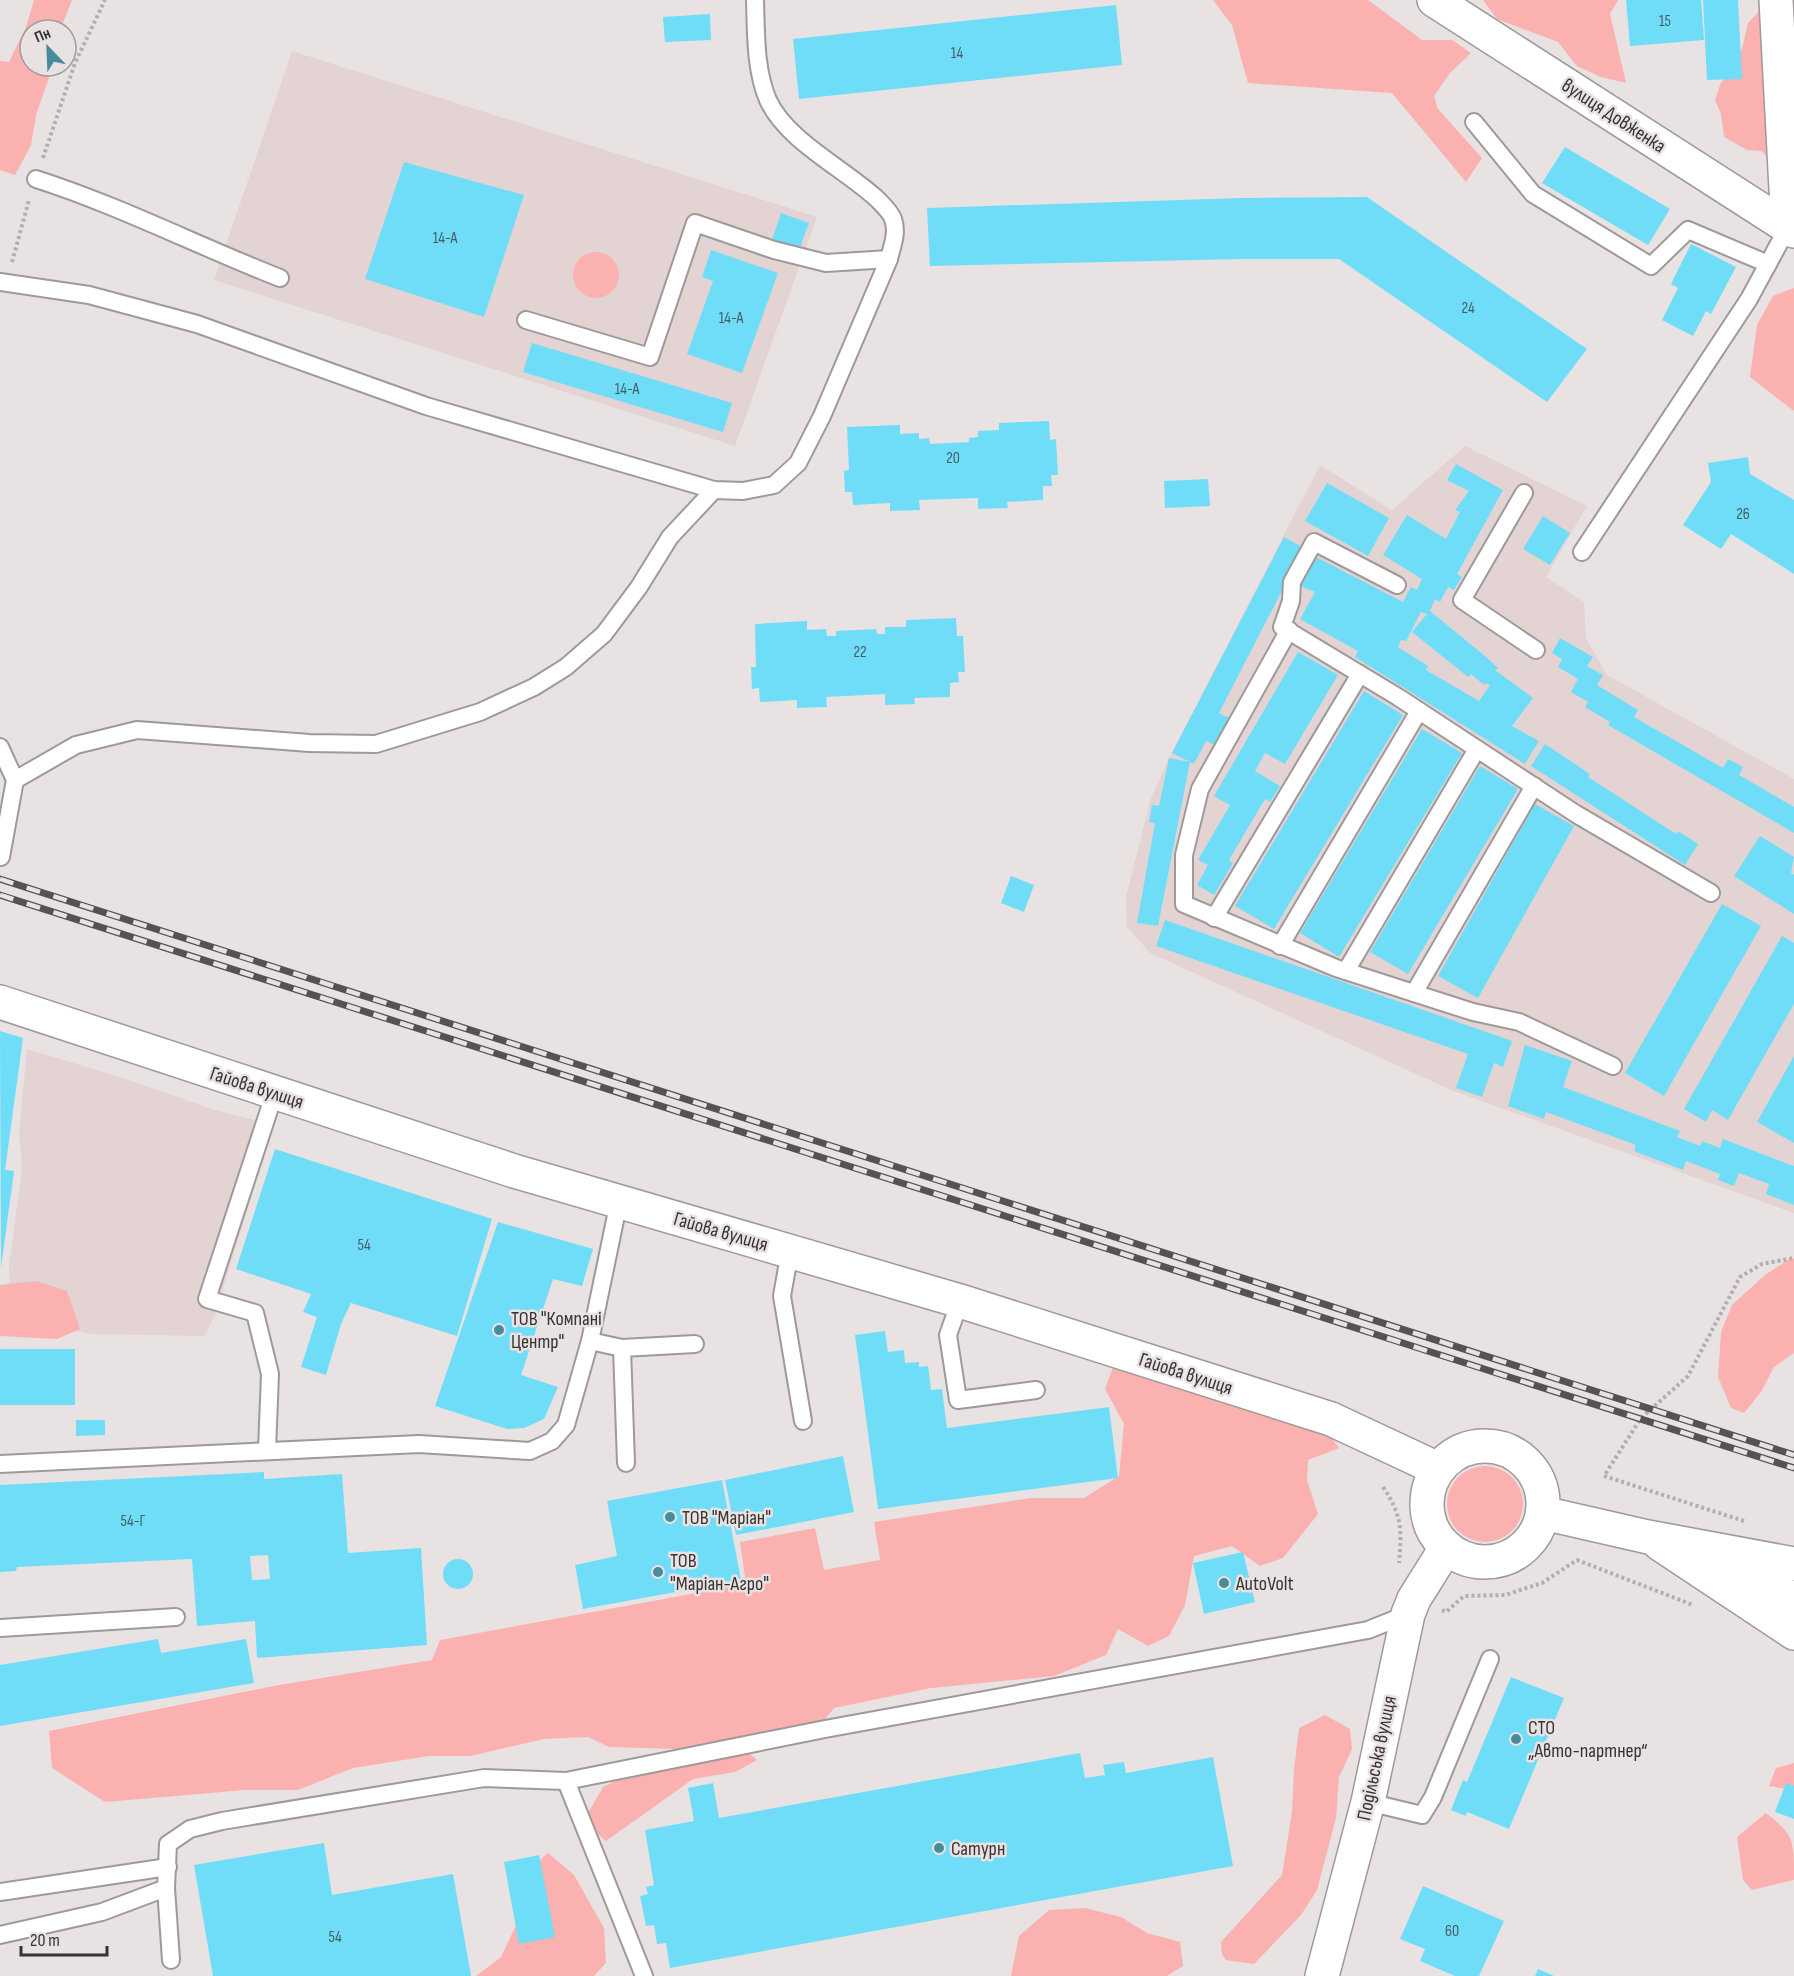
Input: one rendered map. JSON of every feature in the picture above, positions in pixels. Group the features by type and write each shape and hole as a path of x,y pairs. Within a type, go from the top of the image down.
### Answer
{"street":[{"name":"вулиця Довженка","path":"1434,0 1791,229"},
{"path":"1776,0 1791,229"},
{"name":"Гайова вулиця","path":"0,1002 514,1171 960,1301 1331,1419 1438,1469"},
{"path":"1490,1446 1508,1450 1524,1461 1536,1476 1542,1494 1543,1513 1537,1530 1527,1544 1504,1558 1478,1562 1461,1557 1446,1548 1435,1534 1428,1518 1427,1501 1430,1484 1438,1469 1453,1455 1470,1448 1490,1446"},
{"path":"1543,1513 1648,1537 1794,1564"},
{"path":"1648,1537 1794,1599"},
{"path":"1648,1537 1794,1633"},
{"name":"Подільська вулиця","path":"1322,1976 1368,1802 1411,1607 1446,1548"}],"lane":[{"path":"1,282 89,295 196,324 426,406 714,490 743,491 774,485 798,463 822,416 889,259 895,235 893,218 885,207 861,184 789,129 768,101 761,78 755,0"},
{"path":"1474,122 1533,194 1651,266 1688,230 1768,264"},
{"path":"36,179 94,198 205,249 280,278"},
{"path":"526,320 650,357 695,223 774,250 826,263 889,259"},
{"path":"1582,552 1749,299 1791,229"},
{"path":"15,780 76,745 137,730 309,743 376,744 480,712 534,687 566,667 604,634 639,587 670,537 714,490"},
{"path":"1524,493 1462,600 1536,650"},
{"path":"1397,585 1314,542 1292,582 1291,601 1282,627 1419,711 1534,786 1711,893"},
{"path":"1289,630 1200,789 1184,855 1184,904 1280,946 1346,971 1473,1012 1519,1022 1612,1066"},
{"path":"1214,918 1360,674"},
{"path":"1280,946 1419,711"},
{"path":"0,747 15,780 1,857"},
{"path":"1346,971 1477,749"},
{"path":"1414,993 1534,786"},
{"path":"267,1450 270,1374 255,1313 207,1299 275,1092"},
{"path":"0,1464 419,1444 530,1452 552,1441 566,1425 590,1341 619,1201"},
{"path":"790,1251 782,1296 802,1421"},
{"path":"960,1301 948,1335 958,1400 1036,1390"},
{"path":"590,1341 622,1348 695,1344"},
{"path":"622,1348 626,1463"},
{"path":"171,1960 166,1888 168,1844 190,1829 222,1821 484,1778 566,1781 825,1729 1357,1632 1411,1607"},
{"path":"0,1628 176,1617"},
{"path":"1368,1802 1422,1815 1433,1797 1490,1659"},
{"path":"566,1781 644,1976"},
{"path":"0,1892 168,1867"},
{"path":"0,1935 102,1912 166,1888"}],"path":[{"path":"1,282 11,267 36,179 75,63 105,0"},
{"path":"1749,1523 1604,1476 1641,1418 1688,1376 1740,1277 1762,1264 1794,1258"},
{"path":"1383,1487 1395,1506 1400,1523 1398,1565"},
{"path":"1411,1607 1446,1612 1464,1596 1505,1596 1542,1583 1576,1560 1702,1609"}],"shaded area":[{"path":"34,0 72,0 65,18 29,18"},
{"path":"1213,0 1368,0 1422,40 1452,40 1471,53 1450,73 1434,96 1438,109 1482,158 1466,182 1392,93 1248,83 1232,25"},
{"path":"1483,0 1618,0 1610,14 1626,83 1601,77 1577,66 1558,42 1497,19"},
{"path":"1769,1 1794,5 1794,194 1762,151 1747,150 1724,137 1721,114 1715,100 1720,85 1742,49 1748,23"},
{"path":"18,43 18,78 49,78 36,115 31,145 15,175 0,170 0,61 9,62"},
{"path":"292,51 817,217 735,446 214,280"},
{"path":"596,252 605,253 612,259 618,266 618,284 612,291 605,297 596,298 587,297 580,291 574,284 573,275 574,266 580,259 587,253"},
{"path":"1794,288 1794,411 1750,377 1757,325 1773,296"},
{"path":"1465,446 1587,506 1546,577 1584,602 1586,638 1607,675 1794,779 1794,1213 1451,1090 1150,953 1127,927 1126,896 1151,798 1169,758 1320,465 1392,510"},
{"path":"27,1049 117,1076 212,1109 273,1125 215,1315 204,1336 90,1334 10,1316 9,1266 22,1169 19,1132"},
{"path":"1791,1258 1794,1259 1794,1353 1774,1367 1761,1392 1744,1413 1731,1408 1718,1377 1721,1332 1732,1305 1765,1275"},
{"path":"36,1281 67,1291 80,1329 57,1339 0,1336 0,1285"},
{"path":"1117,1357 1323,1426 1339,1448 1308,1460 1307,1480 1318,1514 1283,1558 1260,1566 1232,1546 1194,1556 1185,1605 1169,1636 1148,1646 1118,1629 1106,1655 1054,1676 931,1688 834,1708 814,1733 678,1749 609,1747 588,1737 544,1739 470,1756 429,1756 353,1768 298,1790 245,1790 105,1802 52,1768 49,1731 279,1685 432,1660 440,1640 746,1584 740,1542 815,1528 824,1570 880,1560 874,1522 1031,1498 1084,1498 1119,1476 1124,1424 1105,1389"},
{"path":"1493,1466 1506,1472 1517,1483 1523,1496 1521,1519 1506,1536 1493,1542 1477,1542 1464,1536 1449,1519 1447,1496 1453,1483 1470,1468"},
{"path":"1325,1715 1350,1729 1352,1749 1339,1777 1336,1818 1317,1890 1301,1915 1254,1964 1226,1960 1222,1954 1221,1942 1282,1875 1292,1812 1299,1728"},
{"path":"736,1743 757,1760 735,1772 693,1779 606,1841 594,1831 588,1813 603,1787 655,1762"},
{"path":"1794,1763 1794,1790 1769,1786 1776,1768"},
{"path":"1766,1813 1782,1827 1790,1839 1794,1855 1794,1880 1752,1890 1743,1880 1737,1837"},
{"path":"548,1853 574,1875 604,1928 606,1963 594,1976 476,1976 501,1957 523,1911 523,1875"},
{"path":"1085,1908 1121,1917 1147,1933 1180,1942 1183,1966 1167,1976 1011,1976 1019,1936 1049,1910"}],"building":[{"path":"1626,0 1701,0 1704,40 1630,46"},
{"path":"1703,0 1738,0 1742,79 1707,80"},
{"path":"1116,5 1122,65 799,99 793,39"},
{"path":"710,14 711,40 665,42 663,17"},
{"path":"1565,147 1670,209 1648,245 1542,183"},
{"path":"404,162 524,195 484,317 365,279"},
{"path":"1367,197 1587,349 1547,402 1339,259 930,266 927,208 1242,198"},
{"path":"781,213 809,223 799,250 772,240"},
{"path":"1691,244 1736,267 1711,314 1706,311 1693,336 1662,320 1678,288 1671,284"},
{"path":"711,250 778,273 742,373 687,354 713,281 702,277"},
{"path":"532,343 732,403 723,432 523,372"},
{"path":"1049,421 1050,440 1056,439 1058,475 1051,475 1052,486 1043,486 1043,500 1007,502 1008,508 978,509 978,498 919,500 920,510 890,511 890,503 853,505 852,492 845,492 844,471 849,470 847,427 900,425 900,434 919,433 919,439 929,438 930,444 969,442 969,438 978,437 978,431 999,430 999,423"},
{"path":"1748,457 1750,474 1794,500 1794,574 1731,534 1721,549 1683,525 1711,482 1708,463"},
{"path":"1456,464 1503,490 1457,574 1462,577 1454,590 1448,587 1440,602 1435,599 1430,611 1485,656 1498,668 1495,670 1533,698 1512,726 1539,741 1525,764 1355,657 1358,651 1300,619 1315,592 1298,585 1314,556 1403,602 1411,587 1417,590 1422,579 1383,555 1407,515 1446,539 1460,512 1455,510 1469,491 1447,480","holes":["1421,612 1427,614 1412,632 1468,677 1471,674 1484,685 1486,683 1490,685 1479,701 1426,670 1428,666 1398,647 1401,640 1406,641"]},
{"path":"1208,479 1210,506 1165,508 1164,481"},
{"path":"1327,483 1389,518 1368,556 1305,521"},
{"path":"1543,516 1570,533 1550,565 1523,549"},
{"path":"1284,537 1304,548 1219,713 1229,718 1215,745 1206,741 1194,764 1172,753"},
{"path":"956,618 957,636 963,636 965,672 958,672 959,682 950,683 950,697 914,698 915,704 885,705 885,694 826,697 827,707 797,708 797,700 760,702 759,688 752,689 751,667 756,667 755,624 807,621 807,630 826,629 827,636 836,636 836,631 876,629 877,634 885,634 885,627 906,627 906,620"},
{"path":"1560,638 1593,657 1587,666 1603,675 1597,685 1638,710 1634,717 1723,768 1728,759 1743,767 1739,775 1794,807 1794,833 1608,725 1610,722 1585,707 1588,702 1571,692 1578,679 1558,667 1562,659 1552,653"},
{"path":"1298,652 1338,675 1285,764 1265,753 1255,771 1280,786 1270,802 1265,799 1229,860 1233,863 1214,895 1197,885 1208,865 1198,860 1230,805 1214,796"},
{"path":"1364,691 1403,715 1274,929 1235,906"},
{"path":"1422,729 1462,753 1339,957 1300,933"},
{"path":"1545,744 1590,774 1588,777 1676,834 1678,831 1698,844 1685,865 1531,766"},
{"path":"1169,758 1190,762 1158,926 1137,923 1155,823 1149,822 1152,805 1159,806"},
{"path":"1480,766 1518,789 1408,974 1370,952"},
{"path":"1535,804 1574,826 1478,998 1438,976"},
{"path":"1760,836 1794,857 1791,873 1794,875 1794,914 1734,876"},
{"path":"1011,876 1034,885 1024,912 1001,903"},
{"path":"1722,904 1761,926 1664,1096 1625,1073"},
{"path":"1165,920 1512,1041 1503,1067 1494,1063 1482,1097 1456,1088 1468,1054 1156,946"},
{"path":"1782,936 1794,943 1794,1004 1728,1120 1712,1110 1706,1122 1684,1109"},
{"path":"0,1031 23,1038 5,1170 14,1171 1,1268"},
{"path":"1525,1045 1572,1061 1563,1087 1680,1131 1677,1137 1700,1146 1702,1141 1720,1148 1723,1139 1794,1166 1794,1205 1766,1194 1769,1184 1739,1173 1734,1186 1718,1180 1720,1174 1686,1161 1683,1170 1634,1151 1636,1145 1546,1112 1544,1119 1508,1106"},
{"path":"1794,1056 1794,1143 1757,1122"},
{"path":"275,1149 492,1219 457,1336 351,1303 341,1324 326,1375 301,1367 317,1317 303,1312 311,1294 236,1269"},
{"name":"ТОВ \"Компані Центр\"","path":"498,1222 593,1249 582,1286 553,1279 521,1375 558,1387 544,1419 524,1428 507,1429 435,1406"},
{"path":"885,1331 888,1352 904,1350 905,1363 919,1362 919,1367 928,1366 931,1390 942,1389 947,1428 1109,1407 1118,1478 878,1509 855,1335"},
{"path":"0,1349 75,1349 75,1405 0,1405"},
{"path":"76,1420 105,1420 105,1435 76,1436"},
{"path":"843,1456 854,1512 736,1535 725,1480"},
{"path":"264,1472 264,1479 342,1474 348,1553 421,1548 427,1645 257,1658 255,1621 197,1626 192,1559 17,1567 16,1571 0,1572 0,1485","holes":["268,1555 270,1579 252,1580 250,1556"]},
{"path":"722,1480 741,1580 583,1609 575,1565 617,1556 607,1501"},
{"name":"AutoVolt","path":"1243,1552 1255,1602 1204,1614 1193,1563"},
{"path":"458,1559 468,1564 473,1574 468,1584 458,1589 448,1584 443,1574 448,1564"},
{"path":"158,1639 161,1653 246,1639 254,1683 0,1726 0,1665"},
{"name":"СТО „Авто-партнер“","path":"1511,1677 1564,1698 1509,1829 1467,1812 1466,1816 1451,1810 1463,1780 1467,1782"},
{"name":"Сатурн","path":"1080,1753 1085,1778 1105,1775 1103,1765 1124,1762 1126,1773 1213,1757 1233,1866 670,1968 666,1943 657,1944 654,1925 646,1926 640,1896 648,1894 646,1887 654,1885 645,1830 694,1821 688,1788 713,1783 719,1818"},
{"path":"1786,1783 1794,1786 1794,1819 1775,1812"},
{"path":"324,1843 332,1895 453,1874 471,1976 213,1976 194,1865"},
{"path":"539,1855 555,1937 519,1944 504,1862"},
{"path":"1423,1886 1504,1921 1479,1976 1455,1976 1420,1961 1425,1949 1400,1939"},
{"path":"1538,1969 1554,1976 1535,1976"}],"railway":[{"path":"0,879 1794,1455"},
{"path":"0,895 1794,1468"}],"place":[{"name":"ТОВ \"Компані Центр\"","path":"499,1330"},
{"name":"ТОВ \"Маріан\"","path":"670,1517"},
{"name":"ТОВ \"Маріан-Агро\"","path":"658,1572"},
{"name":"AutoVolt","path":"1224,1583"},
{"name":"СТО „Авто-партнер“","path":"1516,1739"},
{"name":"Сатурн","path":"939,1848"}]}
